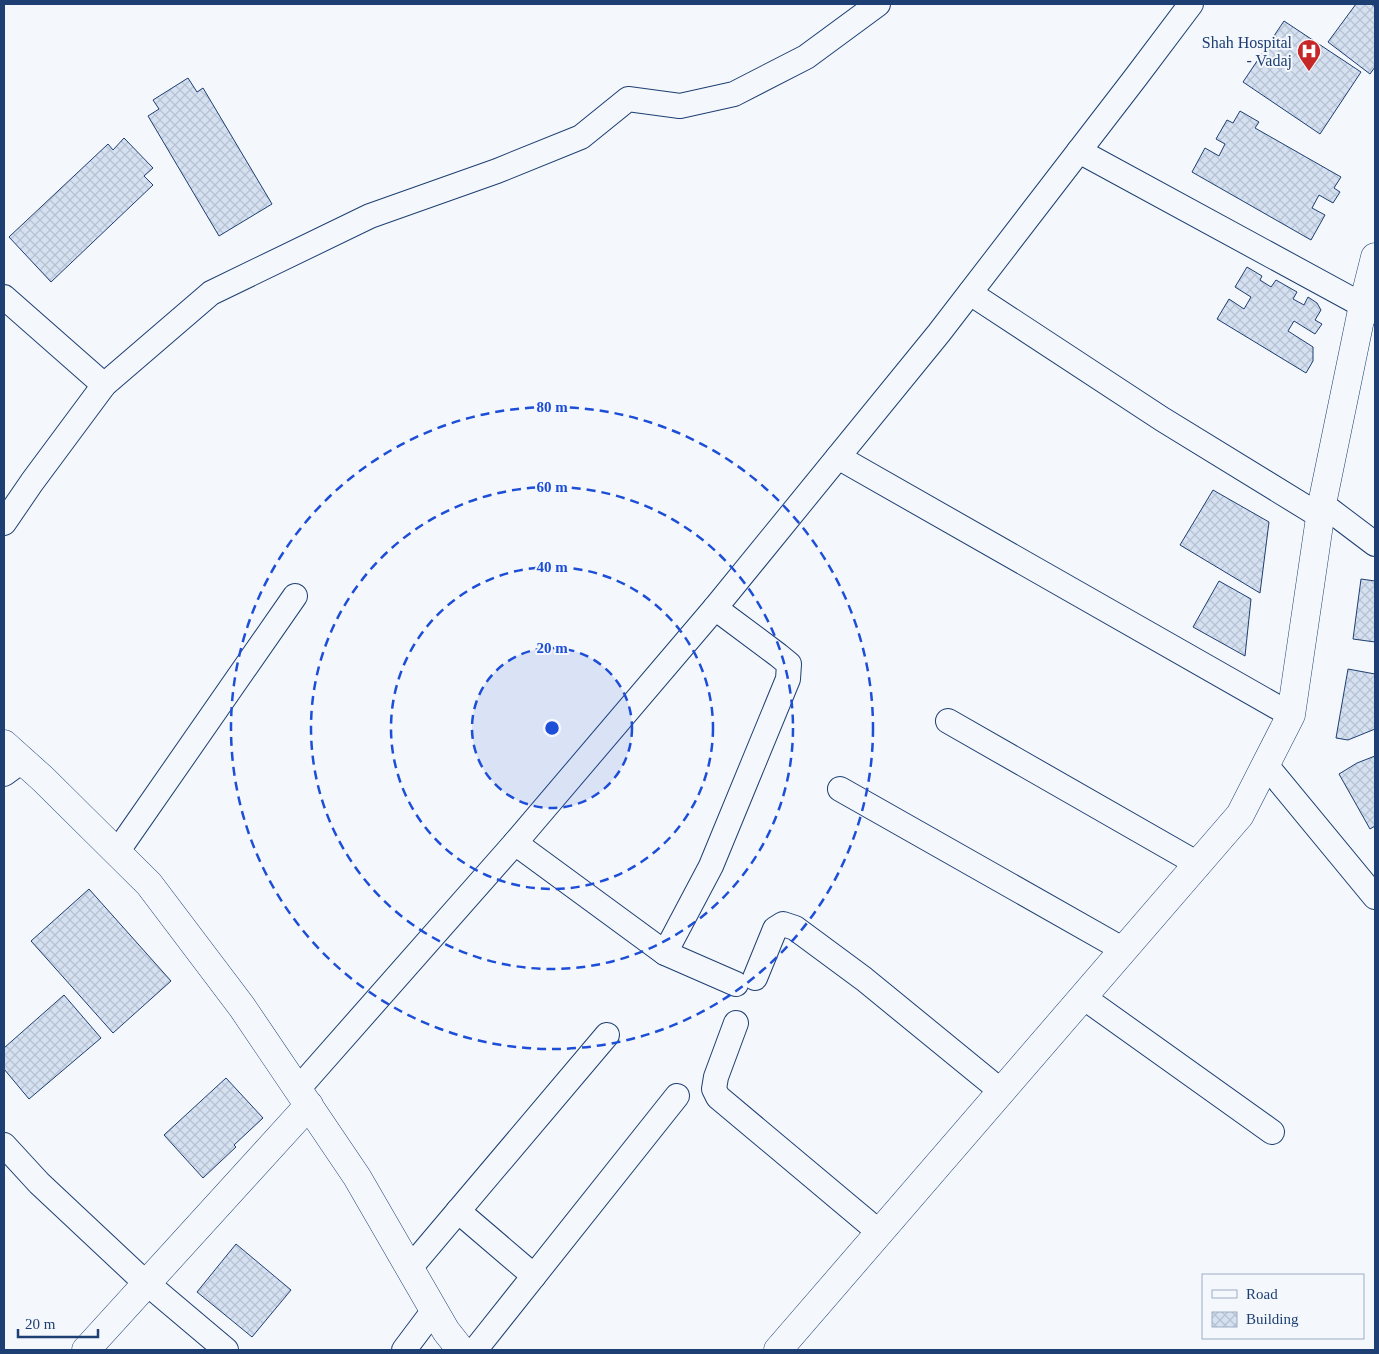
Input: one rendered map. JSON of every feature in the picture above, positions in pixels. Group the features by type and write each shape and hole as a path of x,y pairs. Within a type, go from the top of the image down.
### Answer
{"main road":[{"path":"778,1350 1240,815 1291,716 1321,510 1369,308 1375,257"},
{"path":"10,759 117,852 150,884 242,1006 357,1177 446,1331 461,1350"},
{"path":"86,1350 146,1284 303,1097"}],"street":[{"path":"4,523 104,385 211,293 370,216 497,171 581,136 628,99 680,106 734,94 806,57 878,4"},
{"path":"303,1097 515,843 715,608 838,457 970,294 1191,4"},
{"path":"1079,151 1369,308"},
{"path":"970,294 1162,419 1321,510 1375,544"},
{"path":"4,297 104,385"},
{"path":"838,457 1291,716"},
{"path":"117,852 295,596"},
{"path":"665,953 711,866 788,679 789,664 715,608"},
{"path":"948,721 1198,864"},
{"path":"1266,765 1375,897"},
{"path":"840,789 1124,950"},
{"path":"515,843 665,953 746,981 775,929 783,924 796,928 864,979 1001,1092"},
{"path":"1083,997 1272,1132"},
{"path":"736,1023 716,1077 714,1089 718,1098 879,1232"},
{"path":"410,1268 607,1036"},
{"path":"475,1350 677,1096"},
{"path":"4,1145 39,1183 146,1284 226,1350"},
{"path":"458,1211 534,1276"},
{"path":"404,1350 434,1310"}],"building":[{"path":"1356,4 1371,4 1375,7 1375,67 1370,74 1328,42"},
{"path":"1284,21 1361,72 1320,134 1243,82"},
{"path":"188,78 197,92 203,88 272,204 219,236 148,116 159,109 153,100"},
{"path":"1240,111 1259,122 1255,128 1341,177 1334,188 1340,192 1333,203 1319,195 1312,208 1325,215 1311,240 1192,172 1205,148 1219,156 1225,144 1216,139 1227,120 1233,123"},
{"path":"124,138 153,168 144,176 153,185 51,282 9,237 108,144 113,150"},
{"path":"1247,267 1262,276 1260,280 1271,287 1276,280 1297,292 1293,299 1304,305 1308,297 1317,303 1321,310 1315,320 1322,324 1315,334 1294,321 1288,331 1313,347 1313,361 1306,373 1217,319 1229,299 1244,309 1251,297 1235,287"},
{"path":"1213,490 1269,522 1260,593 1180,545"},
{"path":"1361,579 1375,581 1375,642 1353,639"},
{"path":"1219,581 1251,599 1245,656 1193,627"},
{"path":"1348,669 1375,674 1375,729 1348,740 1336,738"},
{"path":"1375,756 1375,826 1370,829 1339,774 1357,763"},
{"path":"89,889 171,981 113,1033 31,941"},
{"path":"64,995 101,1038 29,1099 4,1069 4,1048"},
{"path":"226,1078 263,1118 203,1178 164,1135"},
{"path":"236,1244 291,1290 252,1337 197,1292"}],"place":[{"name":"Shah Hospital - Vadaj","path":"1309,72"}]}
